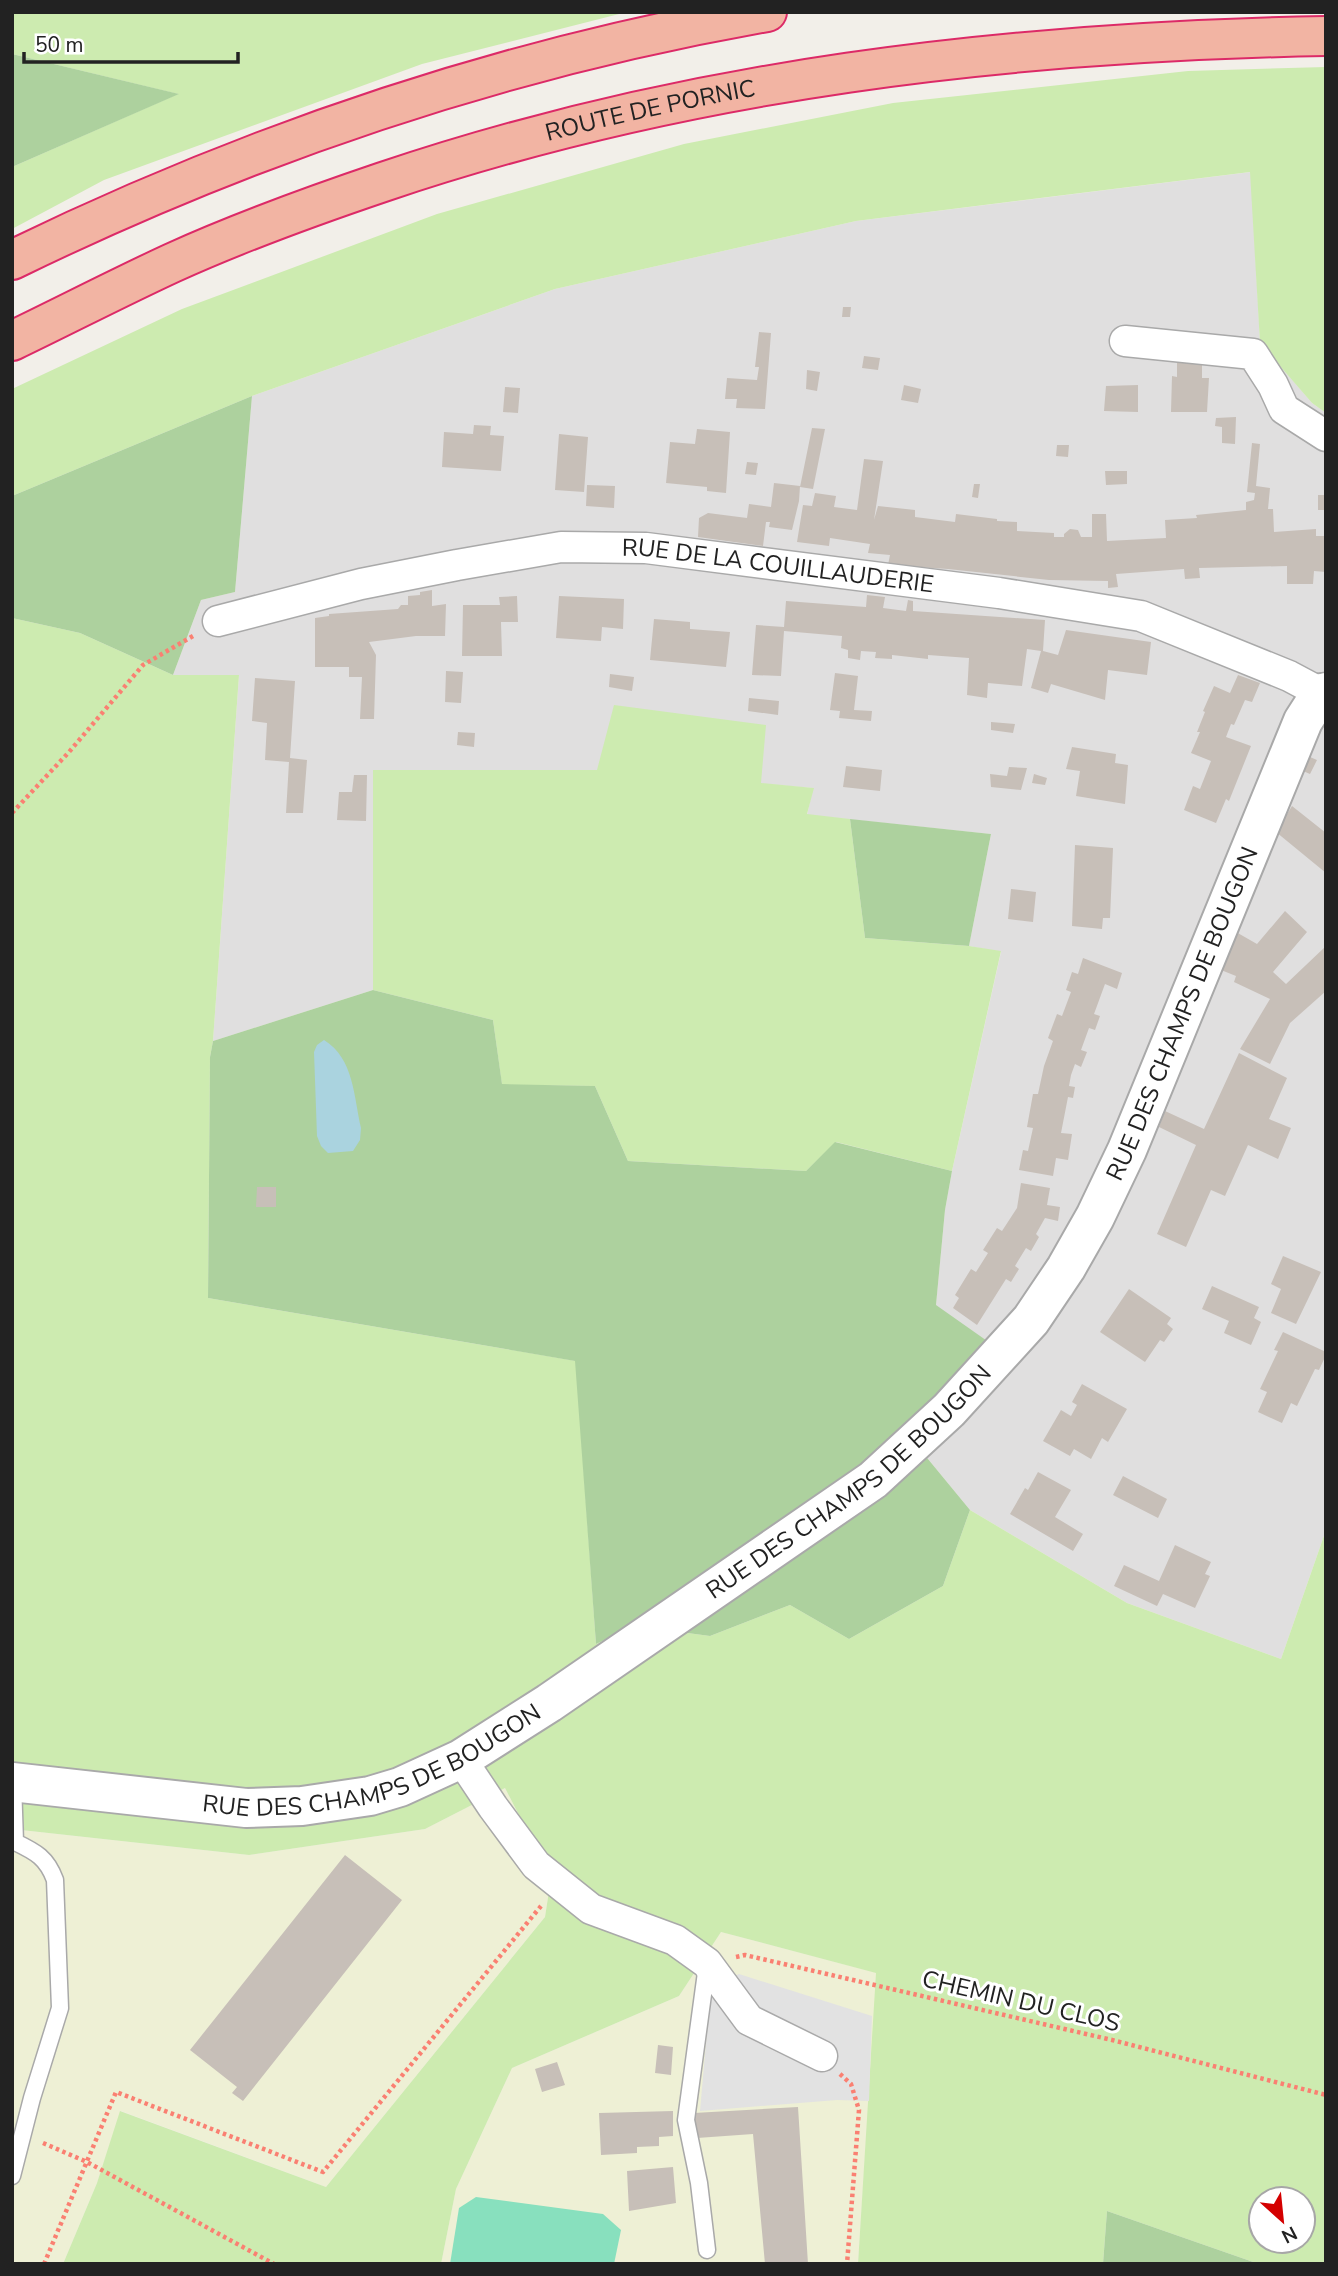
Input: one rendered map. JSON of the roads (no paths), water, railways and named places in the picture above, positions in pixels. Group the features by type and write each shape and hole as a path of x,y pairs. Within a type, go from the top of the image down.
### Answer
{"highway":[{"path":"12,260 148,197 372,111 541,61 715,21 767,12"},
{"name":"ROUTE DE PORNIC","path":"12,341 174,262 275,222 383,182 591,121 751,87 866,69 1091,47 1326,36"}],"street":[{"path":"1125,341 1253,354 1273,385 1284,409 1326,436"},
{"name":"RUE DE LA COUILLAUDERIE","path":"218,621 361,583 470,562 561,547 646,548 999,593 1141,616 1324,691"},
{"name":"RUE DES CHAMPS DE BOUGON","path":"13,1782 246,1808 302,1806 357,1798 400,1787 461,1759 497,1738 873,1480 949,1410 1031,1320 1066,1268 1127,1150 1298,733 1324,691"},
{"path":"461,1759 536,1865 559,1884 591,1909 675,1940 707,1963 749,2020 822,2056"}],"lane":[{"path":"12,2175 60,2008 55,1881 52,1871 38,1853 15,1842 13,1782"},
{"path":"707,1963 686,2120 699,2183 707,2250"}],"water":[{"path":"324,1040 341,1057 351,1079 361,1128 360,1140 353,1151 328,1153 317,1136 314,1052 317,1045"}]}
